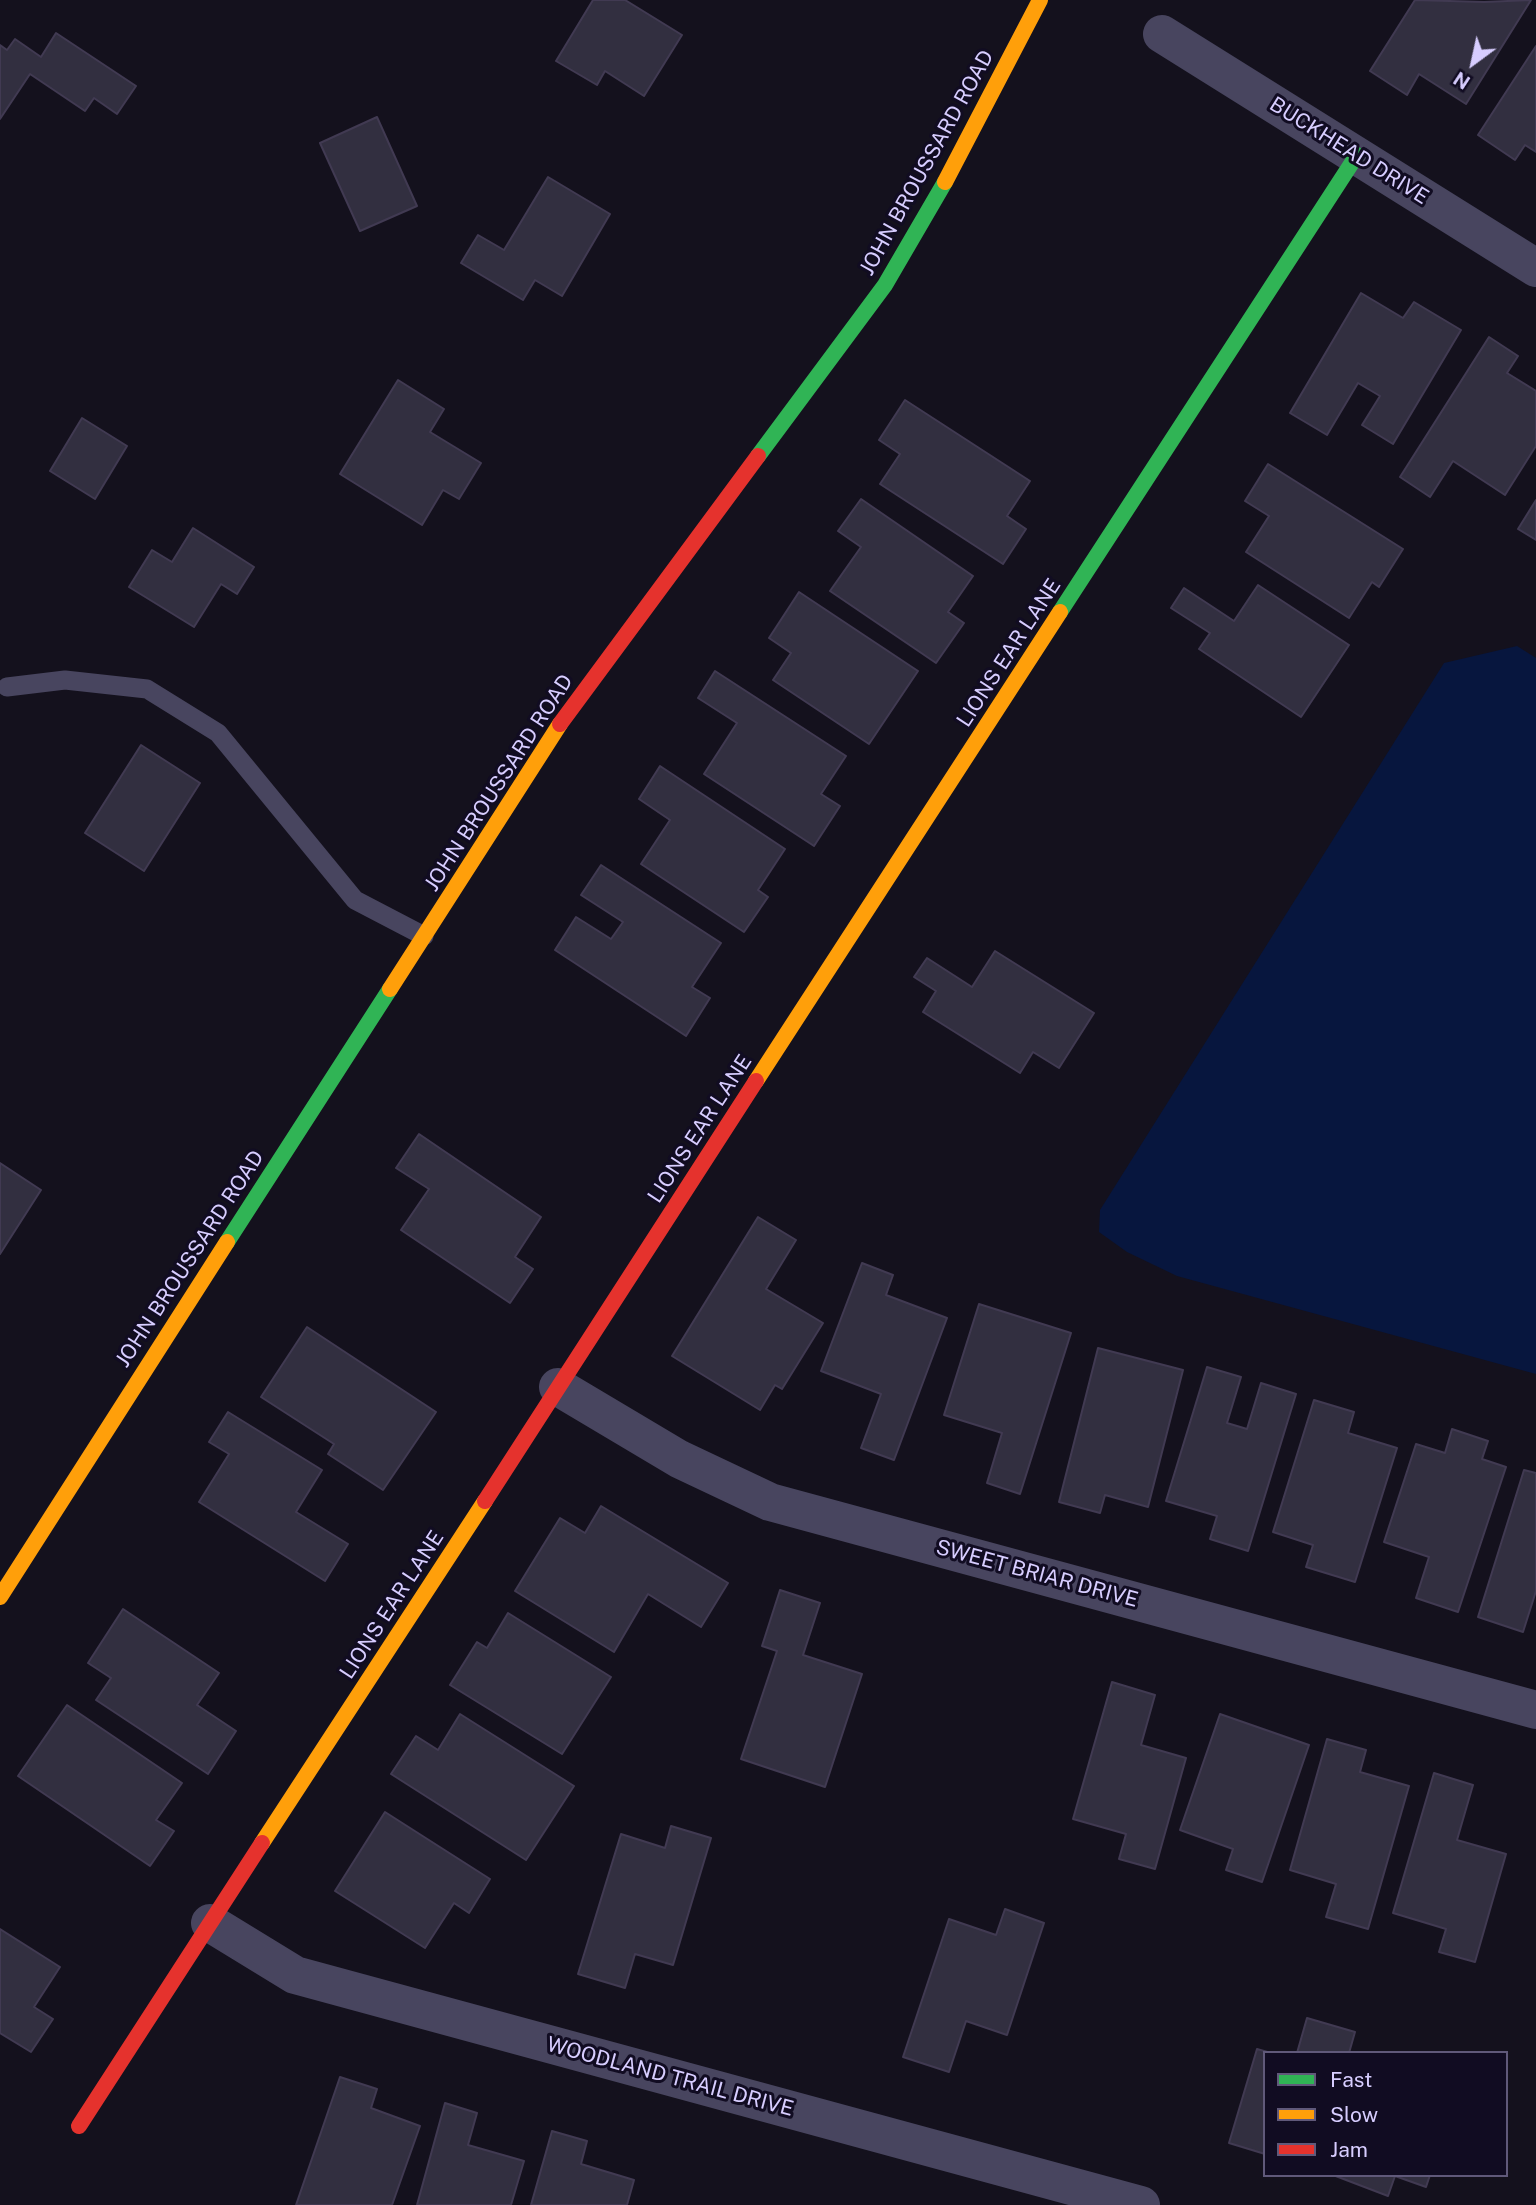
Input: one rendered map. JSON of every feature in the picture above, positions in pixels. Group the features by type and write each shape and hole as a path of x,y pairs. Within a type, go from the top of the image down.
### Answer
{"street":[{"name":"JOHN BROUSSARD ROAD","path":"0,1597 565,717 885,285 962,154 1040,0"},
{"name":"BUCKHEAD DRIVE","path":"1162,34 1536,268"},
{"name":"LIONS EAR LANE","path":"79,2126 1357,155"},
{"name":"SWEET BRIAR DRIVE","path":"558,1387 679,1459 770,1502 1536,1710"},
{"name":"WOODLAND TRAIL DRIVE","path":"210,1923 295,1975 1141,2205"}],"lane":[{"path":"7,687 65,680 147,689 218,733 355,900 424,936"}],"water":[{"path":"1517,646 1536,658 1536,1374 1177,1276 1127,1252 1099,1232 1100,1210 1444,663"}],"building":[{"path":"593,0 625,0 682,35 644,96 605,71 597,85 556,61"},
{"path":"1415,0 1531,0 1466,104 1419,74 1407,95 1370,71"},
{"path":"56,33 136,86 117,114 94,98 85,111 30,74 0,119 0,45 7,50 15,39 41,57"},
{"path":"1536,46 1536,152 1525,145 1515,160 1478,135"},
{"path":"377,117 417,206 360,231 320,143"},
{"path":"548,177 610,214 562,296 535,280 523,300 461,263 478,235 504,250"},
{"path":"1361,293 1403,318 1414,302 1461,330 1393,444 1362,425 1380,396 1358,383 1327,435 1290,413"},
{"path":"1489,337 1518,356 1507,373 1536,391 1536,446 1505,495 1453,461 1430,497 1400,477"},
{"path":"398,380 444,409 430,432 481,463 459,499 443,490 422,525 340,474"},
{"path":"905,400 1030,481 1007,516 1026,529 1003,564 880,484 900,454 879,440"},
{"path":"82,418 127,446 95,499 50,471"},
{"path":"1268,464 1403,549 1379,587 1372,582 1349,618 1246,552 1269,516 1245,501"},
{"path":"861,499 973,576 948,612 964,623 936,663 830,591 861,547 838,531"},
{"path":"1536,500 1536,540 1518,529"},
{"path":"193,528 254,567 237,594 221,584 194,627 129,587 152,550 172,562"},
{"path":"1258,585 1349,645 1301,717 1199,649 1210,633 1171,608 1184,588 1234,621"},
{"path":"799,592 918,671 869,744 773,680 791,653 769,638"},
{"path":"715,671 846,756 821,794 840,806 814,846 704,774 737,723 698,698"},
{"path":"141,745 200,783 144,871 85,833"},
{"path":"660,766 785,849 758,890 768,897 744,932 641,864 670,820 639,799"},
{"path":"601,865 721,943 692,987 710,998 686,1036 555,950 576,917 611,939 623,922 581,895"},
{"path":"995,951 1094,1013 1059,1068 1033,1052 1020,1073 923,1012 936,991 914,977 927,958 972,987"},
{"path":"419,1134 541,1217 515,1257 533,1269 510,1303 401,1230 429,1189 396,1168"},
{"path":"0,1163 41,1190 0,1254"},
{"path":"758,1217 796,1240 766,1289 823,1323 782,1389 775,1385 760,1410 672,1356"},
{"path":"862,1263 893,1275 886,1295 947,1318 894,1460 861,1448 881,1394 821,1371"},
{"path":"979,1304 1071,1333 1020,1494 987,1483 1002,1433 944,1415"},
{"path":"307,1327 436,1412 383,1490 328,1454 334,1444 261,1397"},
{"path":"1098,1348 1183,1370 1148,1507 1105,1495 1100,1513 1059,1502"},
{"path":"1207,1367 1241,1377 1227,1423 1247,1429 1261,1383 1296,1394 1248,1551 1210,1539 1217,1516 1166,1501"},
{"path":"1314,1400 1354,1412 1348,1433 1397,1448 1355,1582 1306,1567 1313,1545 1273,1532"},
{"path":"228,1412 322,1470 296,1512 348,1544 325,1581 199,1502 229,1454 209,1442"},
{"path":"1452,1429 1488,1441 1482,1459 1506,1467 1458,1612 1416,1598 1429,1557 1384,1542 1416,1444 1445,1453"},
{"path":"1524,1470 1536,1473 1536,1591 1523,1632 1478,1617"},
{"path":"601,1506 728,1583 701,1627 648,1594 614,1652 515,1591 560,1518 585,1533"},
{"path":"780,1590 820,1603 803,1655 862,1674 825,1787 741,1759 777,1651 762,1646"},
{"path":"123,1609 219,1673 197,1705 236,1731 208,1774 96,1700 111,1678 88,1663"},
{"path":"508,1613 611,1677 562,1754 450,1685 477,1642 487,1648"},
{"path":"1112,1682 1155,1695 1141,1745 1186,1758 1155,1869 1119,1859 1126,1834 1073,1819"},
{"path":"67,1705 182,1783 156,1820 174,1831 150,1866 18,1776"},
{"path":"460,1714 574,1786 526,1860 391,1774 416,1736 438,1750"},
{"path":"1220,1714 1309,1745 1262,1882 1226,1870 1233,1849 1180,1830"},
{"path":"1327,1739 1366,1750 1360,1772 1409,1786 1368,1929 1326,1917 1336,1884 1290,1870"},
{"path":"1434,1773 1473,1785 1457,1840 1506,1854 1475,1962 1439,1952 1446,1929 1393,1913"},
{"path":"385,1812 490,1879 469,1913 454,1903 425,1948 335,1891"},
{"path":"671,1826 711,1838 673,1965 635,1954 625,1988 578,1974 621,1834 665,1848"},
{"path":"1005,1909 1044,1923 1007,2035 966,2021 949,2072 903,2057 949,1919 996,1935"},
{"path":"0,1929 60,1967 34,2007 53,2019 31,2052 0,2033"},
{"path":"1307,2018 1355,2032 1350,2051 1298,2051"},
{"path":"1257,2049 1264,2051 1263,2153 1229,2143"},
{"path":"340,2077 377,2089 371,2108 420,2126 392,2205 296,2205"},
{"path":"445,2103 477,2113 468,2145 524,2161 511,2205 417,2205"},
{"path":"552,2131 587,2141 581,2164 634,2180 627,2205 531,2205"},
{"path":"1338,2177 1395,2177 1388,2196"},
{"path":"1398,2177 1429,2177 1426,2187"}],"traffic: fast":[{"path":"1060,612 1357,155"},
{"path":"758,456 885,285 945,182"},
{"path":"227,1242 390,989"}],"traffic: slow":[{"path":"945,182 1040,0"},
{"path":"756,1081 1060,612"},
{"path":"390,989 560,724"},
{"path":"0,1597 227,1242"},
{"path":"262,1843 485,1501"}],"traffic: jam":[{"path":"560,724 758,456"},
{"path":"485,1501 756,1081"},
{"path":"79,2126 262,1843"}]}
